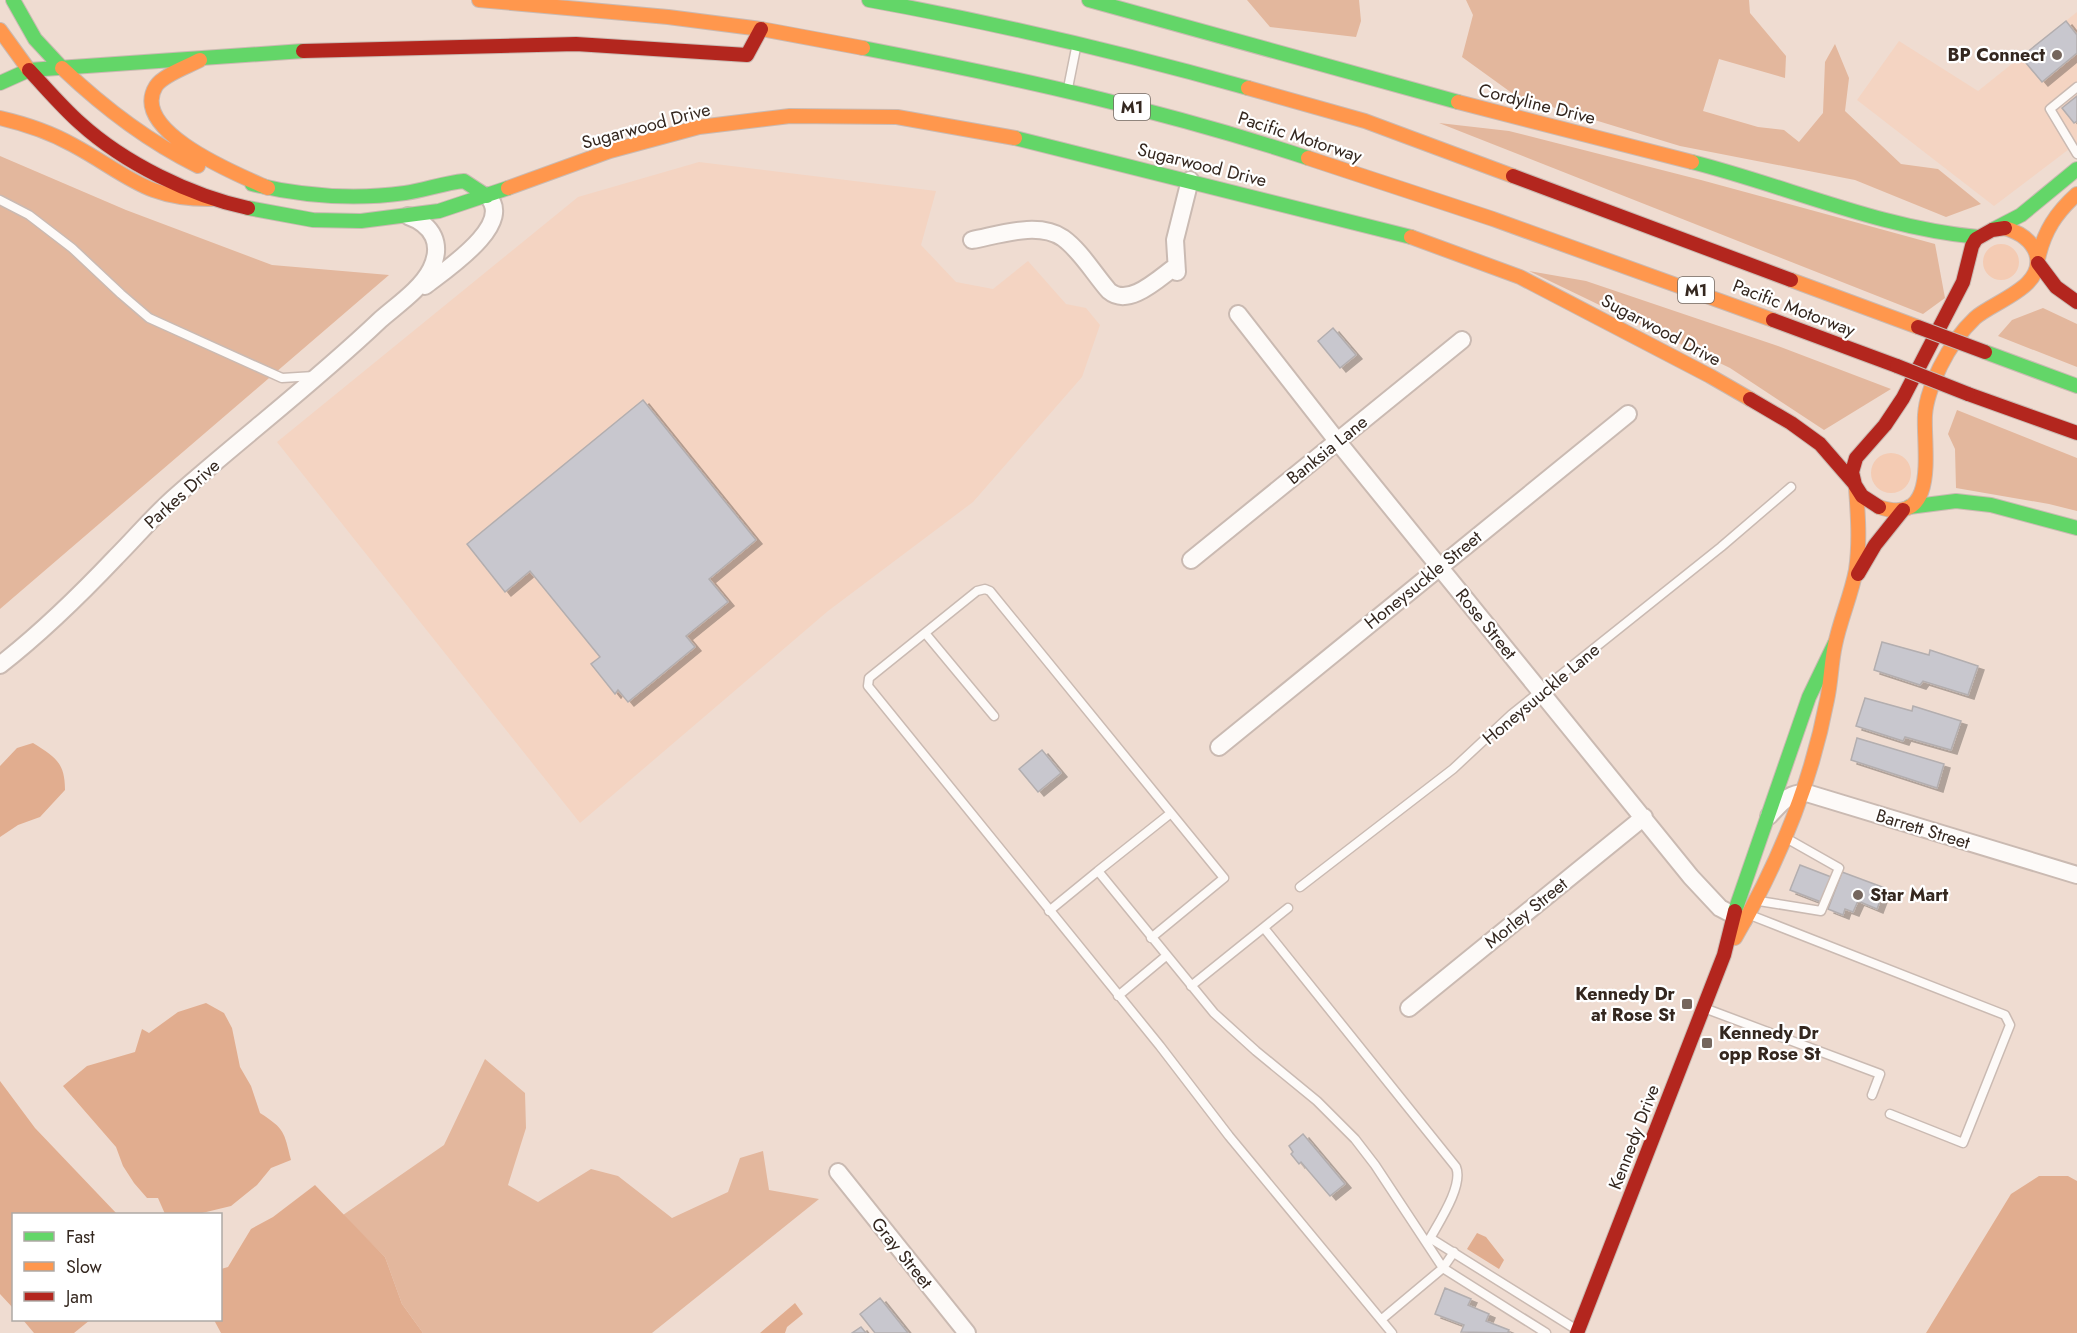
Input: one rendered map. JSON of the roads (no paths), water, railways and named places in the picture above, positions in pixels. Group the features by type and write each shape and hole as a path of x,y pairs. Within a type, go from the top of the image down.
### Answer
{"main road":[{"path":"13,0 35,39 102,106 145,138 216,174 268,188 317,196 407,193 464,181 487,196"},
{"name":"Pacific Motorway","path":"479,0 668,17 761,29 949,65 1131,106 1245,137 1493,219 1699,292 2077,433"},
{"name":"Pacific Motorway","path":"869,0 935,12 1180,69 1365,121 2077,386"},
{"name":"Cordyline Drive","path":"1089,0 1429,95 1697,163 1890,222 1978,237"},
{"path":"0,83 29,70 331,49 576,44 747,55 761,29"},
{"name":"Sugarwood Drive","path":"3,35 29,70 72,115 103,142 156,174 213,199 252,210 313,220 361,221 439,211 610,151 699,127 790,116 897,117 1001,135 1190,180 1419,239 1520,277 1710,376 1791,423 1820,444 1873,504 1887,510 1956,501 1990,505 2077,528"},
{"path":"207,56 158,84 153,92 152,111 172,136 197,154 268,188"},
{"path":"0,118 57,136 152,192 182,200 213,199"},
{"path":"1978,237 2021,215 2077,169"},
{"path":"2038,261 2044,232 2049,223 2077,194"},
{"path":"1994,229 2014,230 2023,235 2056,288 2077,302"},
{"name":"Kennedy Drive","path":"1577,1332 1724,955 1743,917 1757,900 1785,838 1801,792 1827,704 1836,643 1854,580 1858,535 1852,470 1855,459 1863,447 1889,420 1908,393 1928,348 1963,281 1968,254 1978,237"},
{"name":"Kennedy Drive","path":"1854,580 1875,545 1906,508 1919,497 1925,484 1927,454 1925,417 1928,393 1952,345 1978,315 2030,282 2036,274 2038,261"},
{"name":"Kennedy Drive","path":"1743,917 1766,820 1809,697 1836,643"}],"street":[{"path":"972,240 1030,230 1053,233 1072,247 1108,291 1122,297 1135,294 1177,269 1175,240 1190,180"},
{"name":"Parkes Drive","path":"371,329 466,254 483,236 492,222 495,210 493,202 487,196"},
{"name":"Parkes Drive","path":"0,665 18,651 111,563 175,497 319,376 422,282 434,262 437,246 434,234 423,223 408,216"},
{"name":"Rose Street","path":"1238,314 1338,442 1714,903 1743,917"},
{"name":"Banksia Lane","path":"1191,560 1462,340"},
{"name":"Honeysuckle Street","path":"1220,747 1629,414"},
{"path":"1766,820 1790,795 1801,792 1786,762"},
{"name":"Barrett Street","path":"1801,792 2077,875"},
{"name":"Morley Street","path":"1409,1008 1644,818"},
{"name":"Gray Street","path":"838,1172 967,1333"}],"lane":[{"path":"1067,92 1077,44"},
{"path":"2077,87 2050,109 2077,154"},
{"path":"0,200 29,215 72,248 149,318 282,378 319,376"},
{"name":"Honeysuuckle Lane","path":"1300,887 1453,769 1506,719 1721,547 1791,487"},
{"path":"1151,938 1224,878 990,591 985,589 977,591 869,678 868,686 1160,1046 1228,1136 1392,1333"},
{"path":"925,633 994,716"},
{"path":"1049,911 1171,813"},
{"path":"1757,900 1821,911 1839,868 1785,838"},
{"path":"1098,872 1214,1013 1247,1044 1308,1093 1345,1128 1376,1165 1429,1240 1443,1268 1546,1333"},
{"path":"1191,986 1288,908"},
{"path":"1743,917 2006,1015 2010,1025 1963,1143 1890,1114"},
{"path":"1264,928 1456,1167 1459,1174 1457,1185 1429,1240"},
{"path":"1118,996 1166,956"},
{"path":"1704,1008 1880,1074 1872,1095"},
{"path":"1429,1240 1454,1252 1577,1332"},
{"path":"1382,1319 1443,1268 1454,1252"}],"place":[{"name":"BP Connect","path":"2057,55"},
{"name":"Star Mart","path":"1858,895"},
{"name":"Kennedy Dr at Rose St","path":"1687,1004"},
{"name":"Kennedy Dr opp Rose St","path":"1707,1043"}]}
